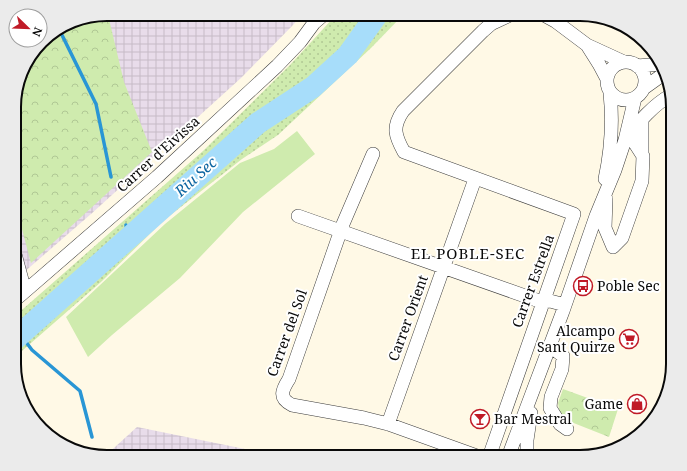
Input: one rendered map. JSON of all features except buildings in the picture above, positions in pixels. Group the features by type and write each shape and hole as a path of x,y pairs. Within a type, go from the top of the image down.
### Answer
{"street":[{"name":"Carrer d'Eivissa","path":"21,295 157,177 277,66 300,42 316,21"},
{"path":"475,178 404,152 398,141 396,125 403,110 483,31 497,21"},
{"path":"556,21 587,44 624,62"},
{"path":"587,44 607,79 612,110 608,166 596,216"},
{"path":"511,450 563,311 596,216 615,170 639,93 645,79 642,70 631,62 624,62 612,67 607,79"},
{"path":"637,66 655,65"},
{"path":"610,93 621,99 629,100 660,77"},
{"path":"627,135 642,119 666,98"},
{"path":"606,193 605,228 612,247 622,238 642,181 642,119"},
{"path":"627,135 642,154"},
{"name":"Carrer del Sol","path":"373,154 341,231 289,379 283,388 283,397 286,402 292,405 364,418 388,424 460,450"},
{"name":"Carrer Orient","path":"388,424 475,178"},
{"name":"Carrer Estrella","path":"475,178 574,214 490,450"},
{"path":"298,216 542,302 547,312 563,311"},
{"path":"21,276 25,291"},
{"path":"550,346 563,356 562,369 551,397 550,408 560,424 567,429"},
{"path":"527,450 527,440 535,385"}],"shaded area":[{"path":"101,21 296,21 241,78 91,214 21,275 22,96 24,85 32,64 44,48 48,48 48,44 50,42 64,32 79,26"},
{"path":"137,427 250,450 112,450"}],"green space":[{"path":"101,21 109,21 124,82 152,152 31,263 21,226 21,107 24,85 32,64 44,48 48,48 48,44 50,42 64,32 79,26"},
{"path":"330,21 397,21 371,48 278,135 242,159 163,221 101,282 21,352 21,311 203,151 290,65"},
{"path":"297,131 315,154 243,212 180,278 88,357 66,317 165,224 240,163 274,149"},
{"path":"563,389 618,409 609,437 566,420 560,415 558,403"}],"waterway":[{"name":"Riu Sec","path":"21,334 258,123 313,87 348,55 372,21"},
{"path":"61,34 96,104 111,177"},
{"path":"126,225 128,239"},
{"path":"21,335 32,350 80,391 92,437"}],"place":[{"name":"Poble Sec","path":"583,286"},
{"name":"Alcampo Sant Quirze","path":"629,339"},
{"name":"Game","path":"637,404"},
{"name":"Bar Mestral","path":"480,419"}],"district":[{"name":"EL POBLE-SEC","path":"468,254"}]}
